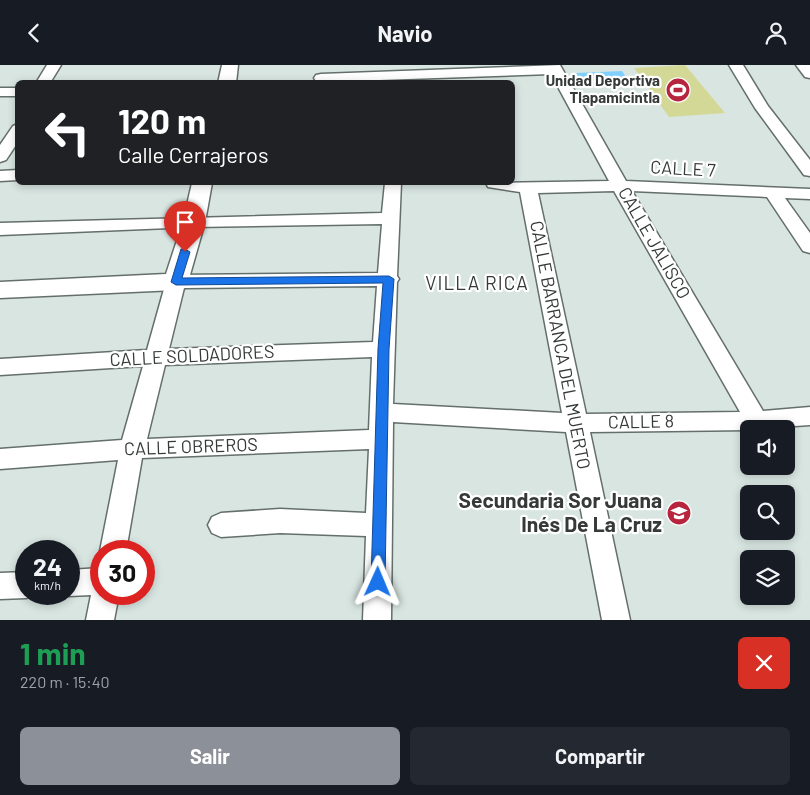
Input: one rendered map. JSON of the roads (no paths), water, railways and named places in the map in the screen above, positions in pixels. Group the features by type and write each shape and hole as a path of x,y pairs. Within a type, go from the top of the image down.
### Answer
{"street":[{"path":"45,80 54,65"},
{"path":"228,80 230,65"},
{"path":"736,65 762,108 810,171"},
{"path":"803,65 810,74"},
{"path":"321,75 449,73 554,67"},
{"name":"CALLE JALISCO","path":"554,67 620,186 756,420"},
{"path":"0,92 15,92"},
{"path":"0,131 15,130"},
{"path":"0,157 15,133"},
{"path":"0,175 15,175"},
{"path":"115,540 132,449 194,221 202,185"},
{"path":"377,620 383,349 389,279 393,185"},
{"name":"CALLE 7","path":"501,185 528,188 620,186 810,194"},
{"name":"CALLE BARRANCA DEL MUERTO","path":"528,188 616,620"},
{"path":"773,193 810,247"},
{"path":"0,229 194,221 392,218"},
{"path":"0,290 176,282 389,279"},
{"name":"CALLE SOLDADORES","path":"0,367 157,357 383,349"},
{"name":"CALLE 8","path":"382,412 576,423 740,421"},
{"name":"CALLE 8","path":"768,420 810,416"},
{"name":"CALLE OBREROS","path":"0,459 132,449 382,439"},
{"path":"220,525 280,521 379,525"},
{"path":"0,586 15,585"},
{"path":"100,620 103,605"}],"water":[{"path":"622,71 628,80 582,82 576,73"}],"place":[{"name":"Unidad Deportiva Tlapamicintla","path":"678,90"},
{"name":"Secundaria Sor Juana Inés De La Cruz","path":"679,513"}],"district":[{"name":"VILLA RICA","path":"477,283"}]}
